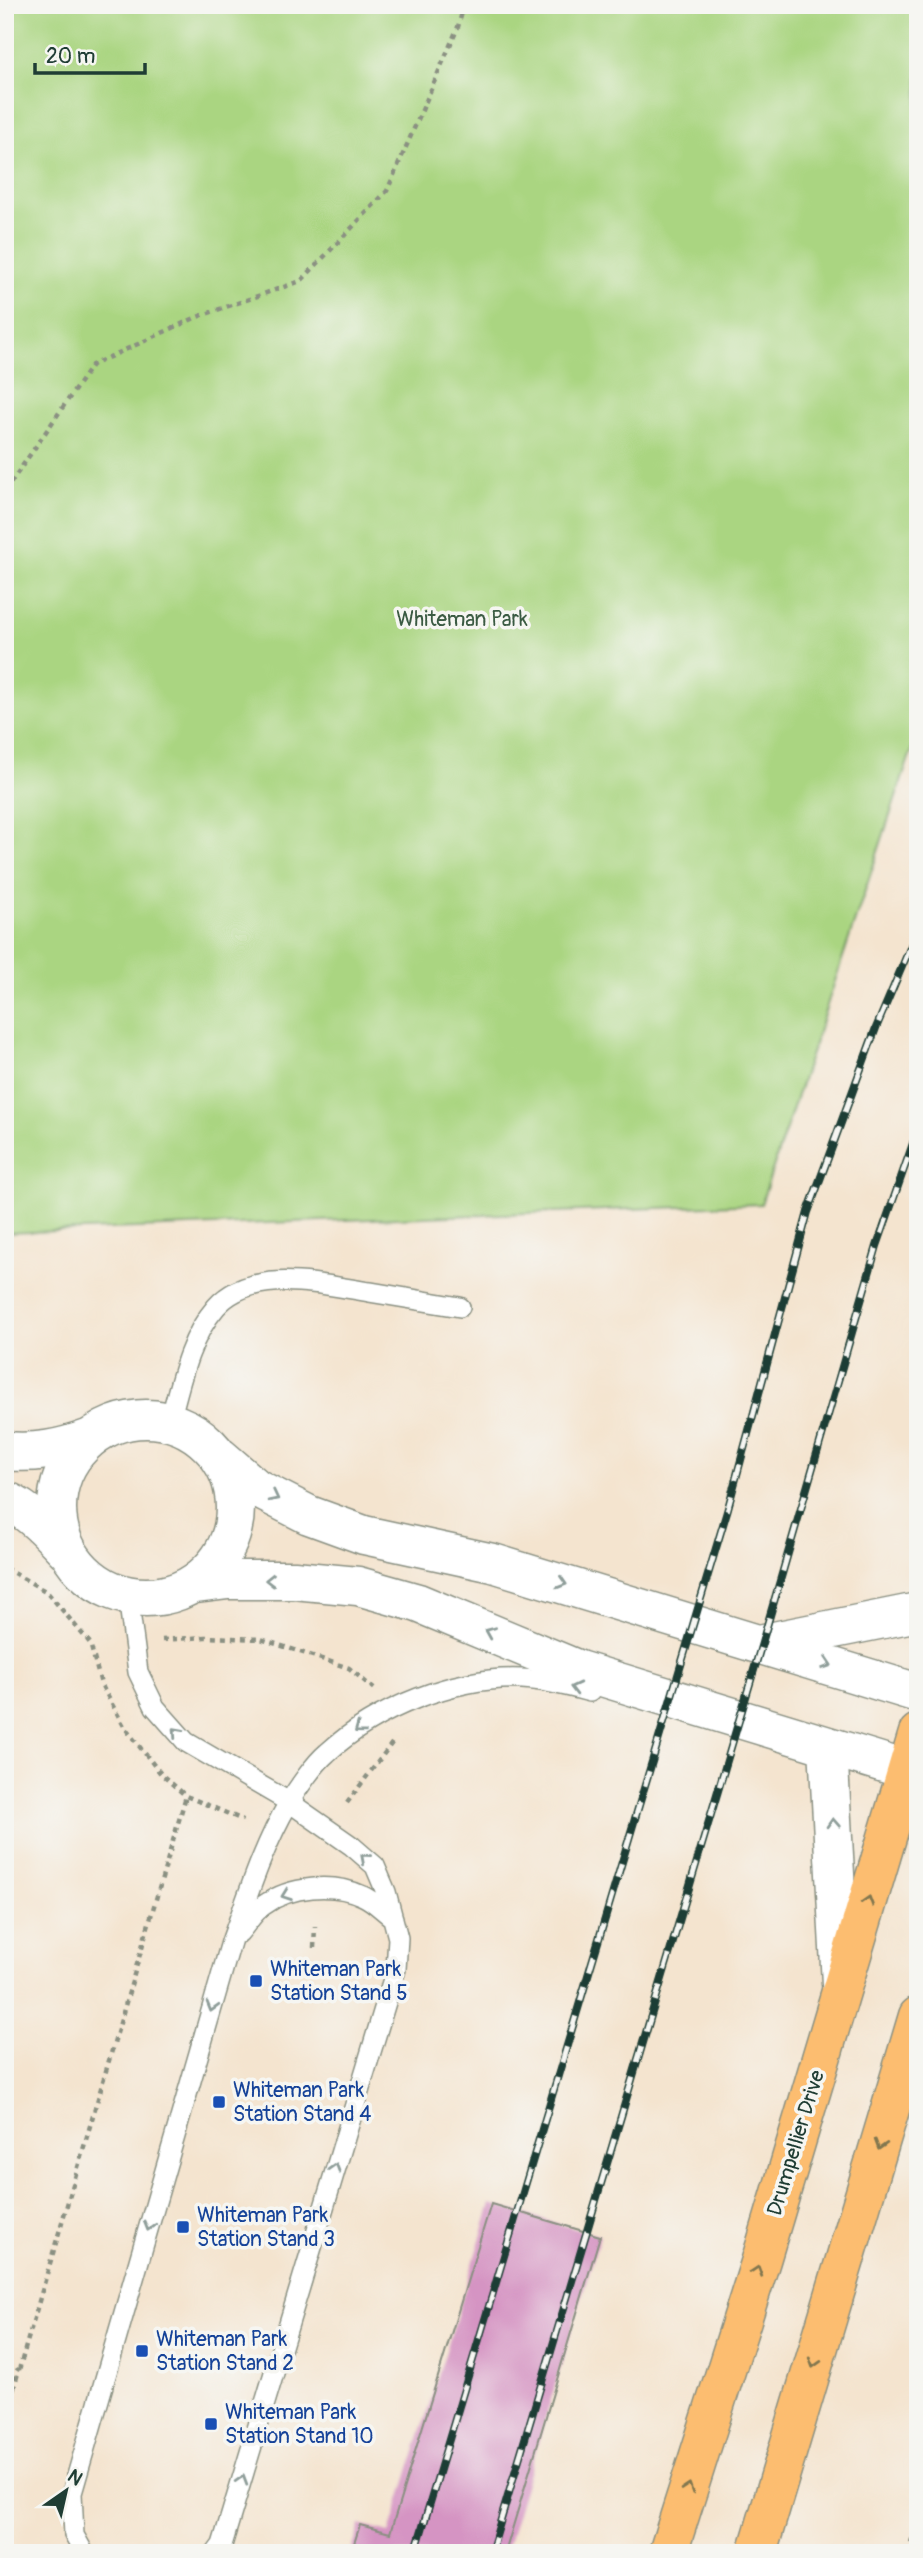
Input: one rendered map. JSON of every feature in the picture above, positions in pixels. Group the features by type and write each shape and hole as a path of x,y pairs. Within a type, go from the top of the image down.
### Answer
{"main road":[{"name":"Drumpellier Drive","path":"668,2553 761,2260 842,1989 912,1772 918,1732"},
{"path":"757,2553 917,2021"}],"street":[{"path":"5,1451 24,1453 57,1450 88,1439 112,1425 141,1419 170,1421 198,1435 256,1488 309,1515 364,1535 493,1563 762,1643 918,1693"},
{"path":"67,1551 57,1522 58,1492 68,1463 88,1439"},
{"path":"5,1500 15,1504 42,1525 67,1551 82,1572 103,1587 128,1596 151,1598 174,1594 195,1584 217,1565 231,1540 236,1511 233,1482 220,1457"},
{"path":"195,1584 228,1580 281,1580 358,1586 418,1602 579,1670 912,1772"},
{"path":"762,1643 918,1612"},
{"path":"828,1746 842,1989"}],"lane":[{"path":"170,1421 184,1368 200,1330 216,1306 239,1289 269,1283 303,1282 460,1307"},
{"path":"128,1596 138,1672 155,1707 186,1742 289,1802 352,1846 375,1866 386,1892 398,1938 396,1969 222,2545 216,2553"},
{"path":"84,2553 74,2535 72,2493 231,1942 262,1857 289,1802 326,1754 378,1716 436,1691 470,1682 521,1679 570,1686 628,1703 762,1726"},
{"path":"231,1942 263,1905 289,1892 337,1888 364,1896 393,1918"}],"path":[{"path":"5,491 92,365 197,317 302,281 387,191 458,27 464,5"},
{"path":"5,1568 47,1592 90,1643"},
{"path":"162,1640 205,1637 261,1639 349,1668 374,1690"},
{"path":"347,1803 395,1739"},
{"path":"5,2418 186,1796"},
{"path":"314,1948 315,1926"},
{"path":"5,2388 20,2365"},
{"path":"908,2553 918,2519"}],"green space":[{"name":"Whiteman Park","path":"5,5 918,5 918,731 761,1204 5,1233"}],"building":[{"path":"491,2204 600,2236 505,2553 351,2553 360,2525 390,2533"}],"railway":[{"path":"415,2553 728,1508 808,1212 876,1028 918,929"},
{"path":"491,2553 762,1643 877,1246 918,1129"}],"place":[{"name":"Whiteman Park Station Stand 5","path":"256,1981"},
{"name":"Whiteman Park Station Stand 4","path":"219,2102"},
{"name":"Whiteman Park Station Stand 3","path":"183,2227"},
{"name":"Whiteman Park Station Stand 2","path":"142,2351"},
{"name":"Whiteman Park Station Stand 10","path":"211,2424"}]}
